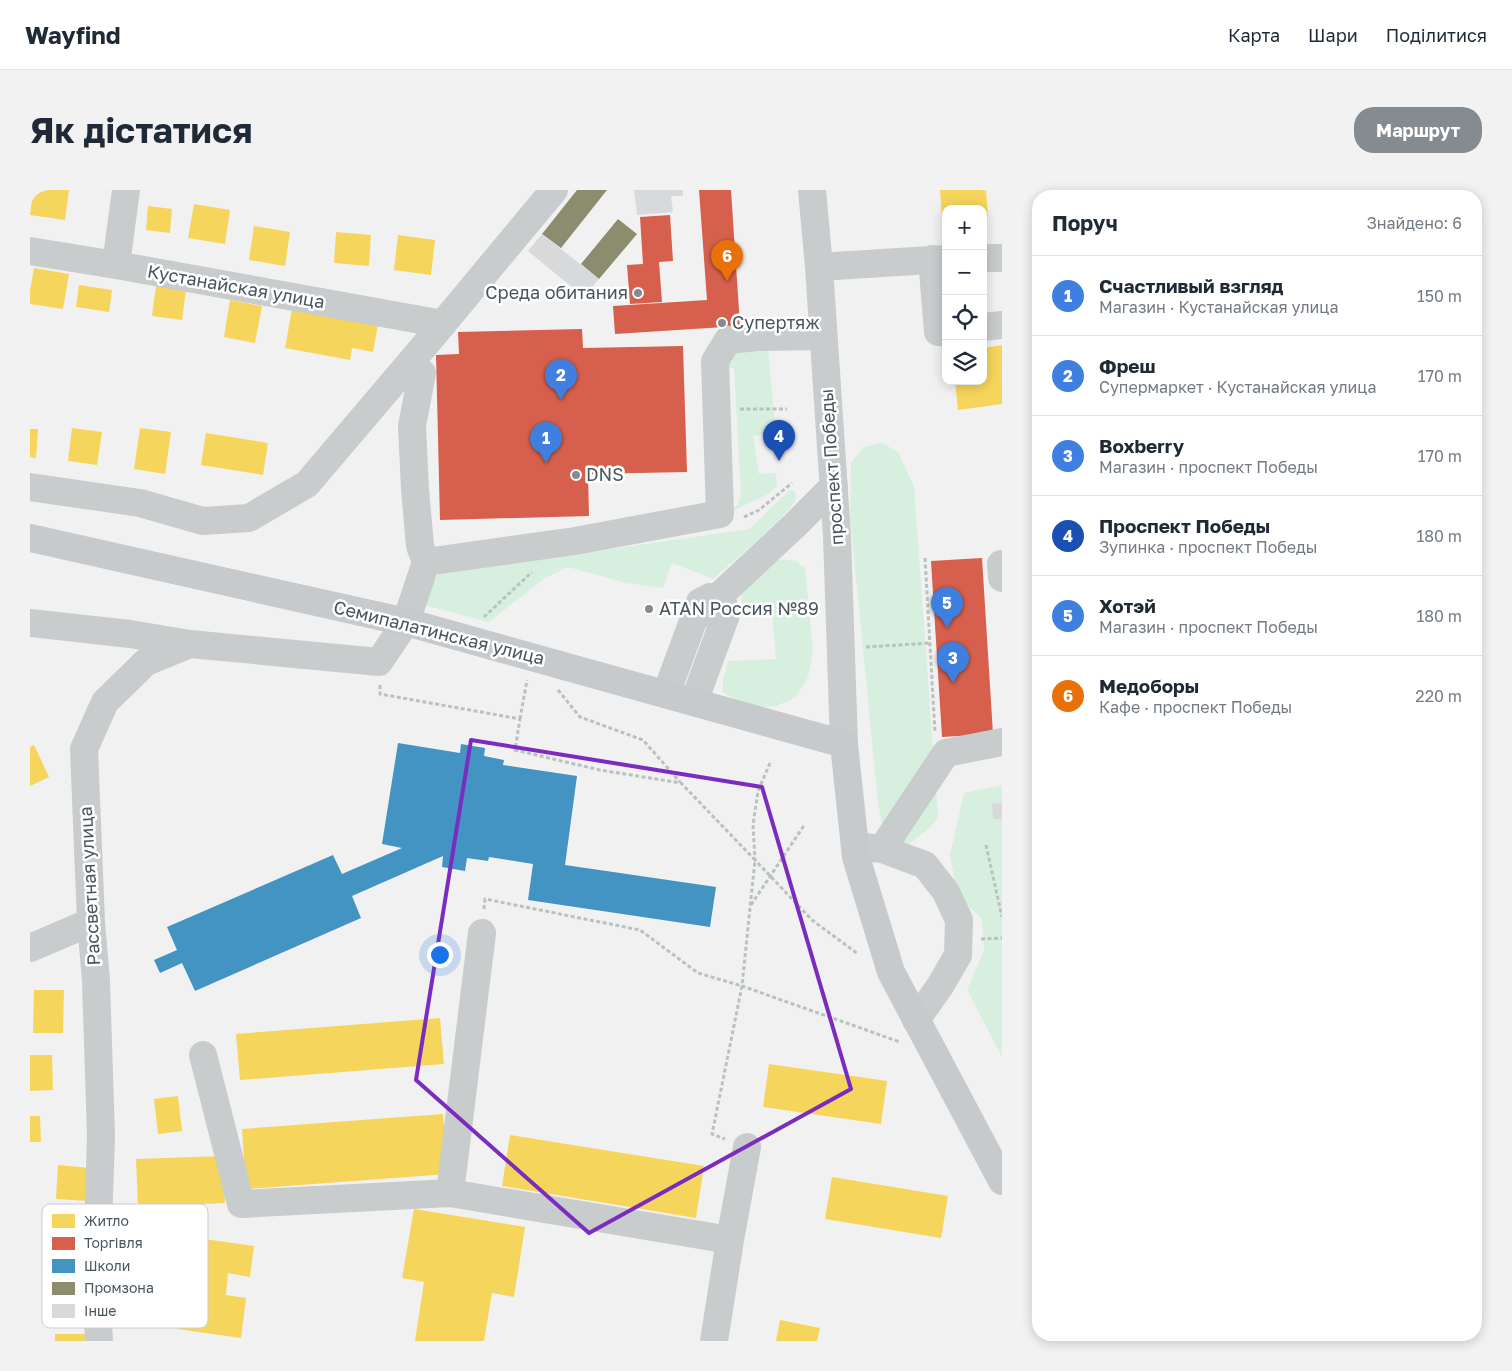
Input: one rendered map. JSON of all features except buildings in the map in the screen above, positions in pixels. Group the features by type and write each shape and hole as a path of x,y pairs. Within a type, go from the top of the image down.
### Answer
{"main road":[{"name":"Семипалатинская улица","path":"30,538 406,622 844,744"},
{"path":"844,744 856,857 911,1032 1002,1181"}],"street":[{"path":"116,265 126,190"},
{"path":"30,486 140,503 203,521 249,518 307,484 554,190"},
{"name":"проспект Победы","path":"812,190 838,536 844,744"},
{"name":"Кустанайская улица","path":"30,251 443,324"},
{"path":"987,258 1002,258"},
{"path":"819,267 939,259 938,332 942,332"},
{"path":"987,328 1002,326"},
{"path":"426,562 575,541 720,514 715,360 728,340 757,337 824,336"},
{"path":"30,623 130,634 190,644 301,653 379,662 406,622 426,562 420,546 414,489 412,426 422,373"},
{"path":"680,698 726,615 724,606 717,598 834,486"},
{"name":"Рассветная улица","path":"99,1204 101,1136 96,981 91,922 84,749 105,702 146,662 190,644"},
{"path":"882,849 946,752 1002,742"},
{"path":"855,846 882,849 925,865 946,892 959,920 958,955 911,1032"},
{"path":"30,948 91,922"},
{"path":"450,1193 482,933"},
{"path":"203,1055 241,1204 450,1193 730,1240"},
{"path":"714,1341 747,1147"},
{"name":"Рассветная улица","path":"99,1328 100,1341"}],"path":[{"path":"716,410 787,409"},
{"path":"738,520 759,510 792,483"},
{"path":"925,558 936,744 946,752"},
{"path":"483,618 534,571"},
{"path":"863,647 930,644"},
{"path":"379,662 380,694 520,719"},
{"path":"528,680 515,750 600,770 681,783"},
{"path":"556,689 580,717 643,740 681,783 812,920 860,955"},
{"path":"747,1147 712,1134 742,986 755,860 752,825 758,791 770,763"},
{"path":"750,906 805,824"},
{"path":"986,845 1002,916"},
{"path":"482,933 484,899 640,930 698,973 911,1032"}],"highlighted area":[{"path":"471,740 762,787 851,1089 589,1233 416,1080"}],"green space":[{"path":"732,350 768,350 776,433 753,436 759,474 776,473 777,485 768,494 731,512 738,504 741,494 734,368 721,367"},
{"path":"882,443 898,452 914,486 938,818 927,830 904,848 883,831 878,802 850,517 851,463 864,447"},
{"path":"790,490 795,491 796,498 792,505 759,539 713,579 672,563 663,588 626,583 568,567 545,578 489,622 424,605 425,593 439,574 749,529"},
{"path":"782,559 796,561 805,568 813,651 808,677 795,698 776,706 761,708 735,700 723,692 723,680 728,661 776,659 772,610 742,607 741,594 764,564"},
{"path":"1002,785 1002,1057 967,990 984,950 982,919 957,894 950,855 964,793"}],"place":[{"name":"Медоборы","path":"727,281"},
{"name":"Среда обитания","path":"638,293"},
{"name":"Супертяж","path":"722,323"},
{"name":"Фреш","path":"561,400"},
{"name":"Проспект Победы","path":"779,461"},
{"name":"Счастливый взгляд","path":"546,463"},
{"name":"DNS","path":"576,475"},
{"name":"ATAN Россия №89","path":"649,609"},
{"name":"Хотэй","path":"947,628"},
{"name":"Boxberry","path":"953,683"}]}
